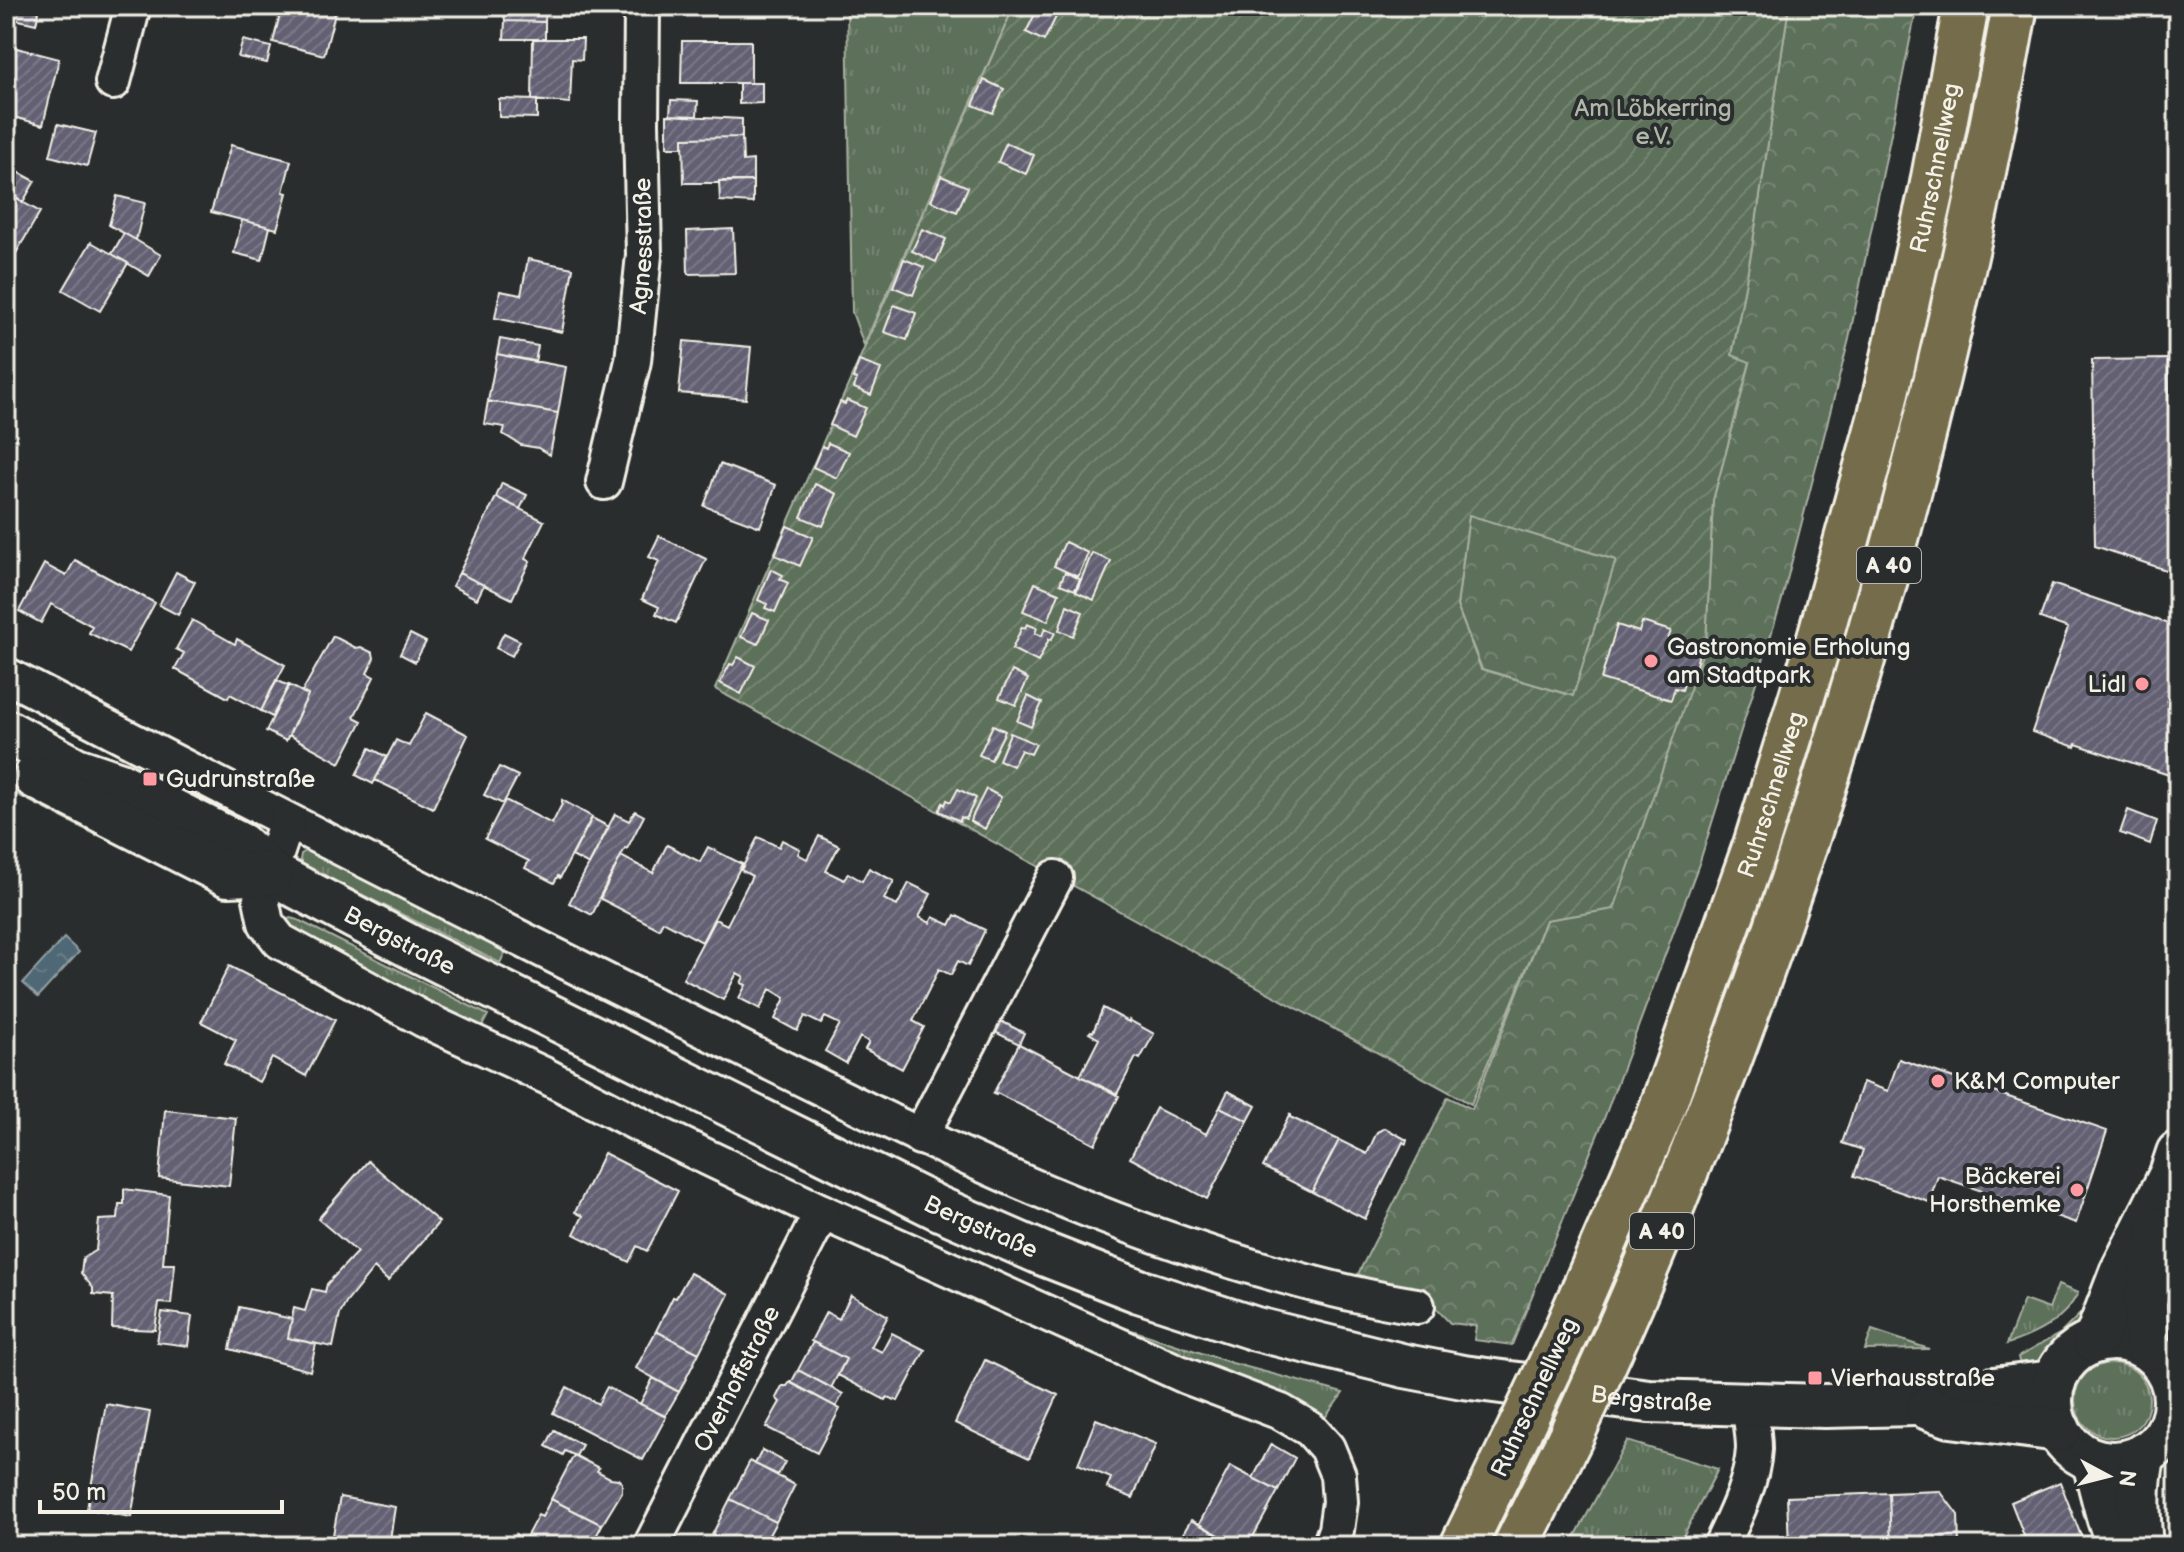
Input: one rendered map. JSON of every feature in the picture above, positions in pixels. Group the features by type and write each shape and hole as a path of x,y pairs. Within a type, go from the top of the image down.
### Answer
{"highway":[{"name":"Ruhrschnellweg","path":"1463,1546 1560,1345 1659,1117 1756,845 1815,655 1880,419 1931,194 1966,6"},
{"name":"Ruhrschnellweg","path":"1516,1546 1570,1438 1669,1214 1732,1052 1795,875 1851,698 1914,475 1973,223 2015,6"}],"street":[{"path":"113,82 133,6"},
{"name":"Agnesstraße","path":"604,482 633,361 644,255 642,6"},
{"path":"6,675 535,947 920,1137 1081,1208 1162,1239 1335,1290 1417,1306"},
{"name":"Bergstraße","path":"6,731 76,769 120,784 241,845 271,873 456,970 938,1208 1139,1291 1256,1329 1463,1377 1649,1401 1916,1404 1951,1394 2054,1382"},
{"path":"6,761 228,875 271,873"},
{"path":"287,821 261,899 266,923 280,941 423,1019 822,1212 1186,1376 1281,1412 1310,1429 1327,1448 1338,1475 1340,1502 1330,1546"},
{"path":"920,1137 1055,878"},
{"path":"2095,1341 2121,1273 2174,1164"},
{"path":"2141,1546 2137,1500 2139,1476 2164,1435 2175,1406 2174,1392 2145,1303 2174,1164"},
{"name":"Overhoffstraße","path":"651,1546 822,1212"},
{"path":"2163,1362 2117,1339 2095,1341 2081,1347 2065,1361 2054,1382 2051,1403 2059,1430 2066,1441 2093,1460 2120,1462 2164,1435"},
{"path":"1721,1546 1750,1474 1754,1450 1749,1404"},
{"name":"Bergstraße","path":"1916,1404 1951,1416 2059,1430"},
{"path":"2093,1460 2111,1530 2120,1546"}],"green space":[{"path":"847,6 1014,6 864,345 852,312"},
{"name":"Am Löbkerring e.V.","path":"1014,6 1789,6 1752,248 1732,355 1750,362 1713,500 1706,643 1614,909 1546,920 1471,1104 715,689","holes":["1469,515 1616,560 1573,696 1481,669 1457,606"]},
{"path":"1789,6 1917,6 1849,339 1781,603 1700,861 1602,1124 1512,1345 1474,1340 1476,1326 1450,1323 1435,1307 1358,1274 1448,1097 1472,1109 1546,920 1706,643 1713,500 1750,363 1732,356"},
{"path":"1469,514 1616,560 1573,696 1482,669 1457,606"},
{"path":"6,773 102,822 96,835 6,789"},
{"path":"314,851 506,951 500,963 304,866 300,860 301,854"},
{"path":"290,918 488,1015 480,1030 290,935 284,922"},
{"path":"2058,1285 2078,1293 2065,1312 2038,1331 2007,1344 2024,1300 2049,1309"},
{"path":"2085,1309 2089,1327 2045,1363 2022,1374 2018,1357 2061,1333"},
{"path":"1089,1316 1232,1363 1343,1393 1321,1423"},
{"path":"1872,1330 1929,1349 1865,1350"},
{"path":"2112,1363 2133,1369 2143,1379 2149,1400 2143,1421 2133,1431 2112,1437 2091,1431 2081,1421 2075,1400 2081,1379 2091,1369"},
{"path":"1627,1441 1718,1469 1678,1546 1570,1546"}],"water":[{"path":"64,938 79,952 38,997 23,983"}],"building":[{"path":"6,6 40,6 36,24 6,17"},
{"path":"282,6 337,6 324,55 273,42"},
{"path":"503,6 546,6 545,22 505,21"},
{"path":"1039,6 1058,13 1044,41 1026,32"},
{"path":"505,21 545,22 545,39 504,39"},
{"path":"533,39 583,39 582,60 572,59 570,103 532,100"},
{"path":"243,40 271,47 267,63 238,57"},
{"path":"682,41 751,41 751,83 681,83"},
{"path":"9,46 59,59 43,125 6,115 6,57"},
{"path":"984,80 1004,89 993,113 973,105"},
{"path":"739,83 762,83 762,103 739,104"},
{"path":"499,99 537,100 537,118 499,117"},
{"path":"671,100 698,101 697,116 670,115"},
{"path":"667,115 742,119 742,137 683,138 683,147 667,147"},
{"path":"58,124 96,133 87,166 50,156"},
{"path":"742,137 743,161 753,160 753,181 684,183 683,138"},
{"path":"1006,143 1034,155 1026,174 998,162"},
{"path":"231,145 291,161 283,192 287,193 277,229 211,212"},
{"path":"9,167 35,181 23,202 6,193 6,172"},
{"path":"941,176 968,187 957,212 931,201"},
{"path":"719,181 753,181 753,203 720,201"},
{"path":"6,193 40,212 12,260 6,256"},
{"path":"117,196 145,203 136,240 109,225"},
{"path":"242,220 270,227 262,260 234,253"},
{"path":"733,229 735,273 688,274 687,231"},
{"path":"922,229 946,239 936,262 912,251"},
{"path":"124,233 161,255 149,276 112,254"},
{"path":"91,242 128,263 100,311 63,290"},
{"path":"528,259 573,268 562,332 495,318 500,291 521,295"},
{"path":"904,259 924,267 913,295 893,287"},
{"path":"894,305 916,313 907,340 884,332"},
{"path":"500,339 538,346 535,362 497,354"},
{"path":"684,341 751,347 746,399 679,393"},
{"path":"497,354 566,367 558,413 488,401"},
{"path":"2168,359 2172,489 2178,497 2178,574 2095,546 2092,360"},
{"path":"859,361 881,369 871,395 854,388 857,379 853,378"},
{"path":"847,400 866,408 853,436 830,425 840,402 845,404"},
{"path":"488,401 558,413 550,455 538,448 521,445 503,434 505,427 484,424"},
{"path":"828,443 849,452 837,478 813,467 822,446 826,448"},
{"path":"720,464 776,485 760,527 704,506"},
{"path":"502,483 527,495 520,509 496,497"},
{"path":"815,484 837,494 823,526 801,517"},
{"path":"496,497 544,521 525,559 530,561 512,599 459,573"},
{"path":"787,526 813,537 800,566 775,555"},
{"path":"659,536 706,559 676,623 656,614 659,607 642,599 659,561 649,557"},
{"path":"1065,542 1088,553 1078,577 1054,566"},
{"path":"1092,553 1111,561 1094,600 1076,592"},
{"path":"75,560 155,603 128,652 89,633 92,626 51,604 41,623 19,611 44,564 66,576"},
{"path":"771,569 783,575 780,579 788,583 775,612 765,608 767,604 758,600"},
{"path":"176,572 195,582 178,615 159,605"},
{"path":"1065,572 1080,579 1075,590 1060,584"},
{"path":"459,573 484,585 477,599 452,586"},
{"path":"1035,583 1059,593 1048,621 1023,611"},
{"path":"2052,584 2178,627 2178,778 2032,732 2068,628 2040,618"},
{"path":"1067,605 1083,612 1073,636 1059,630"},
{"path":"752,613 769,620 758,644 741,637"},
{"path":"192,620 235,644 237,639 285,665 261,711 230,694 228,698 175,669 184,653 176,649"},
{"path":"1642,622 1671,631 1668,639 1700,649 1695,669 1689,667 1682,690 1675,688 1671,700 1601,679 1617,625 1639,632"},
{"path":"1027,624 1037,628 1035,633 1042,636 1045,628 1055,633 1038,662 1012,649 1022,627 1025,628"},
{"path":"504,633 520,641 512,656 496,648"},
{"path":"410,634 426,642 415,662 400,654"},
{"path":"333,636 373,653 374,658 367,673 374,677 354,717 362,721 340,763 289,735 308,695 302,692"},
{"path":"738,657 755,666 741,694 720,683 730,664 733,665"},
{"path":"1012,671 1028,679 1016,705 999,698"},
{"path":"276,680 289,686 272,717 261,711"},
{"path":"289,685 308,695 286,741 266,731"},
{"path":"1028,696 1042,703 1031,727 1017,721"},
{"path":"426,713 468,735 433,808 375,780 396,740 409,746"},
{"path":"993,725 1005,731 991,760 979,755"},
{"path":"1010,733 1036,744 1031,754 1021,750 1013,766 999,760"},
{"path":"370,748 387,757 373,784 356,775"},
{"path":"499,767 518,776 503,804 484,795"},
{"path":"958,789 976,798 966,819 961,817 960,821 939,811 947,800 951,802"},
{"path":"986,789 1001,797 985,829 970,821"},
{"path":"505,800 552,824 562,800 592,817 560,878 558,876 554,883 525,868 529,861 485,839"},
{"path":"2128,810 2157,821 2150,844 2120,833"},
{"path":"635,811 644,816 592,915 569,903 615,814 629,821"},
{"path":"592,818 609,827 589,865 572,856"},
{"path":"819,836 839,846 826,871 844,880 848,873 862,881 869,868 894,881 884,899 897,906 909,883 931,894 919,917 930,923 933,917 950,925 955,915 985,930 968,966 958,961 951,975 939,969 913,1021 924,1027 902,1069 865,1049 869,1042 860,1037 846,1063 825,1051 840,1024 825,1017 821,1024 805,1016 797,1031 775,1019 785,998 770,989 760,1009 739,998 746,985 741,983 744,977 737,973 723,1000 683,979 715,919 727,925 752,876 741,870 758,837 779,847 782,840 800,849 798,854 807,859"},
{"path":"667,845 700,862 708,847 742,864 702,942 663,921 659,929 599,898 621,856 653,873"},
{"path":"229,966 335,1020 306,1076 272,1058 259,1082 224,1064 236,1040 201,1022"},
{"path":"1103,1008 1154,1034 1140,1059 1136,1057 1117,1094 1080,1076 1099,1039 1089,1033 1093,1032"},
{"path":"999,1020 1024,1033 1019,1044 993,1031"},
{"path":"1019,1044 1119,1096 1095,1144 997,1093 993,1094"},
{"path":"1899,1059 2107,1131 2076,1223 1938,1176 1929,1202 1854,1176 1863,1150 1842,1143 1863,1082 1888,1091"},
{"path":"6,1082 15,1087 7,1137 6,1137"},
{"path":"1228,1091 1256,1106 1248,1121 1220,1107"},
{"path":"1220,1107 1248,1121 1207,1199 1130,1158 1156,1108 1206,1134"},
{"path":"165,1110 236,1118 229,1186 159,1178"},
{"path":"1290,1114 1290,1117 1339,1140 1312,1192 1263,1167"},
{"path":"1385,1128 1407,1140 1406,1144 1403,1142 1365,1219 1312,1192 1339,1140 1367,1154 1377,1132"},
{"path":"604,1153 678,1191 647,1251 637,1246 629,1262 574,1234 583,1216 575,1212"},
{"path":"368,1161 439,1222 388,1281 374,1268 340,1314 333,1347 288,1338 294,1308 305,1311 312,1289 325,1292 327,1284 357,1252 318,1219"},
{"path":"124,1189 169,1195 163,1264 175,1264 171,1304 159,1303 155,1330 112,1328 113,1296 93,1294 93,1288 81,1273 83,1258 96,1250 99,1220 118,1219 119,1204 124,1204"},
{"path":"690,1273 729,1294 699,1353 656,1331 673,1297 676,1298"},
{"path":"851,1295 888,1316 871,1347 882,1352 892,1333 925,1350 898,1401 887,1397 885,1400 838,1375 846,1359 811,1341 826,1312 839,1319"},
{"path":"239,1307 292,1319 288,1338 316,1344 310,1371 230,1349"},
{"path":"162,1312 192,1316 188,1346 157,1342"},
{"path":"656,1331 699,1353 679,1392 636,1368"},
{"path":"813,1342 846,1359 831,1388 798,1370"},
{"path":"985,1360 1058,1395 1029,1458 955,1423"},
{"path":"798,1370 843,1394 836,1407 791,1383"},
{"path":"653,1378 679,1392 665,1416 640,1404"},
{"path":"790,1382 840,1409 817,1453 766,1427 780,1402 776,1398 782,1386"},
{"path":"567,1387 598,1404 607,1387 666,1417 643,1460 553,1413"},
{"path":"106,1404 150,1412 131,1517 87,1509"},
{"path":"1096,1419 1156,1444 1133,1498 1107,1488 1111,1478 1078,1464"},
{"path":"554,1430 582,1445 576,1456 565,1451 563,1455 546,1446"},
{"path":"1271,1444 1295,1458 1278,1491 1253,1478"},
{"path":"762,1450 785,1462 778,1475 755,1464"},
{"path":"574,1455 622,1483 622,1492 602,1525 551,1499"},
{"path":"750,1461 795,1485 776,1522 730,1499"},
{"path":"1230,1466 1278,1491 1248,1546 1239,1546 1199,1524"},
{"path":"2060,1482 2085,1546 2028,1546 2011,1502"},
{"path":"1940,1491 1958,1515 1959,1546 1891,1546 1889,1493"},
{"path":"1889,1493 1891,1546 1789,1546 1787,1497"},
{"path":"340,1497 395,1507 389,1546 331,1546"},
{"path":"551,1499 602,1525 591,1546 538,1546 525,1539"},
{"path":"730,1499 776,1522 763,1546 734,1546 712,1535"},
{"path":"1191,1520 1237,1546 1197,1546 1181,1537"},
{"path":"516,1534 525,1539 538,1546 510,1546"}],"place":[{"name":"Gastronomie Erholung am Stadtpark","path":"1651,661"},
{"name":"Lidl","path":"2142,684"},
{"name":"Gudrunstraße","path":"150,779"},
{"name":"K&M Computer","path":"1938,1081"},
{"name":"Bäckerei Horsthemke","path":"2077,1190"},
{"name":"Vierhausstraße","path":"1815,1378"}]}
